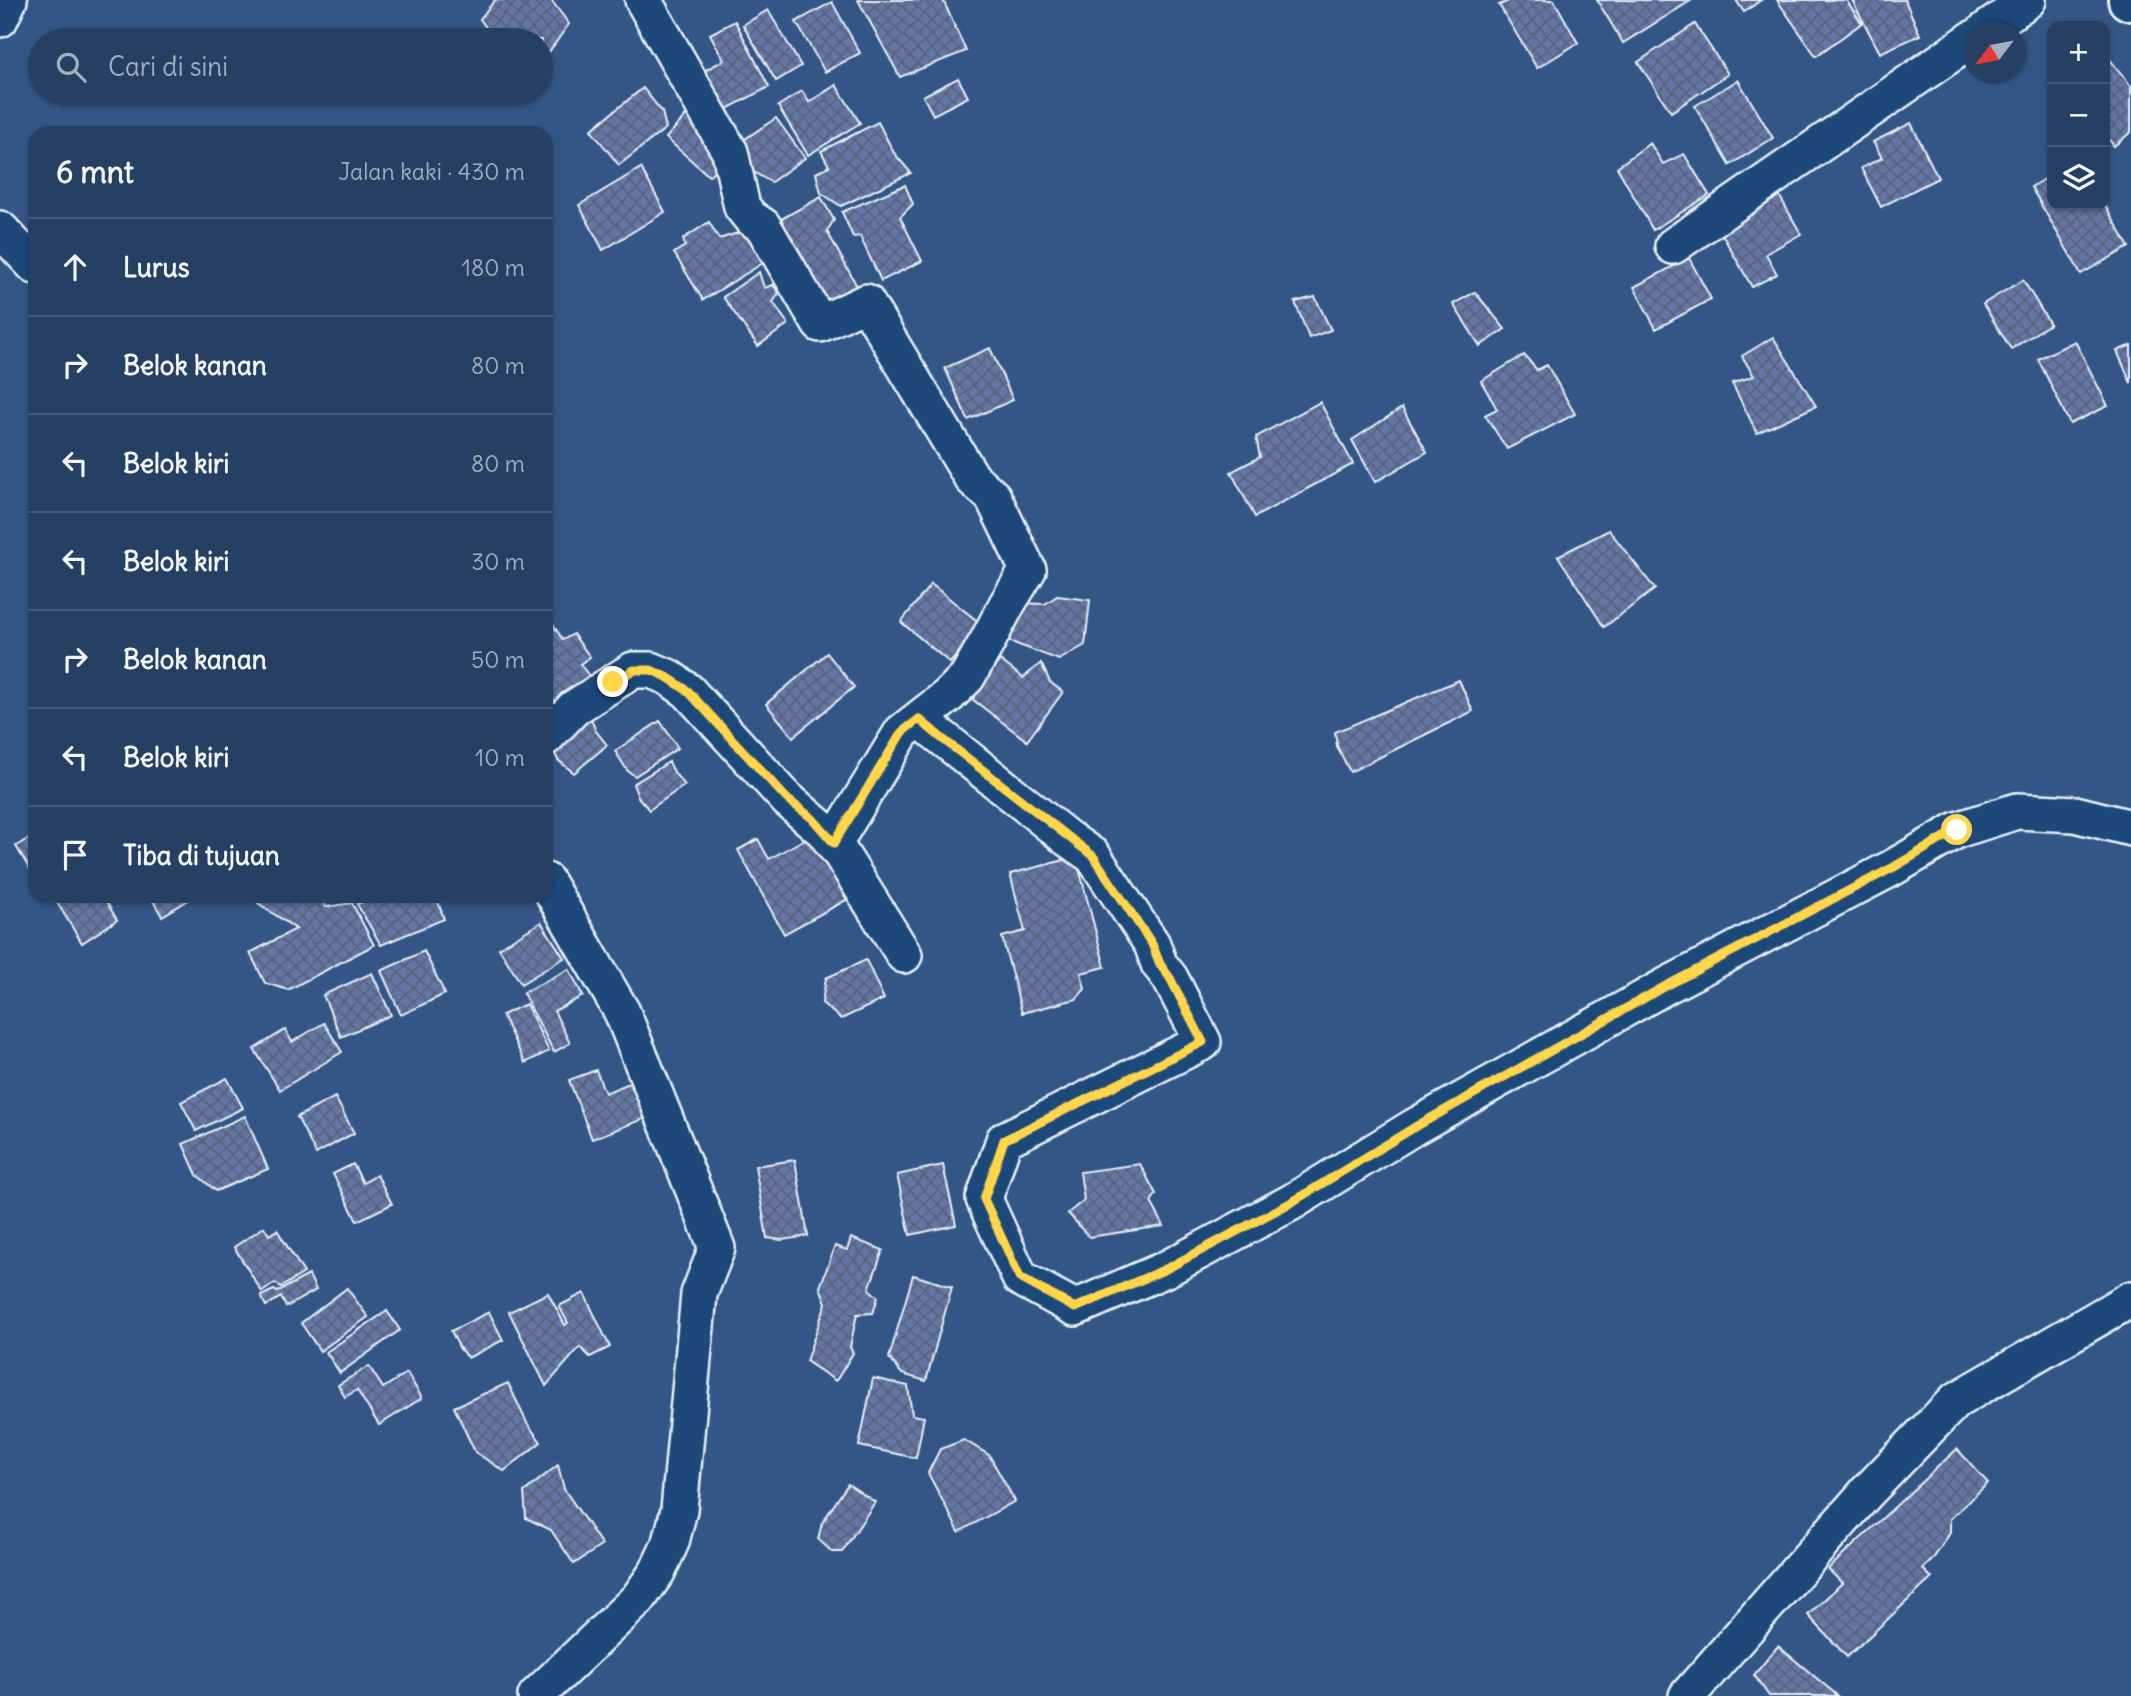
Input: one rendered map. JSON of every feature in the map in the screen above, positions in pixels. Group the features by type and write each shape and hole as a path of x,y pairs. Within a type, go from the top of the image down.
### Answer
{"street":[{"path":"0,19 9,0"},
{"path":"643,0 730,152 742,207 751,218 763,226 820,324 866,302 972,478 993,497 1028,570 967,677 948,696 902,732 834,843"},
{"path":"1998,21 2028,0"},
{"path":"1673,246 1963,45"},
{"path":"0,229 28,259"},
{"path":"553,730 574,708 634,670 651,670 667,677 688,691 787,799 812,818 834,843 904,955"},
{"path":"919,719 1093,856 1152,944 1160,964 1203,1042 1004,1140 984,1199 1020,1278 1075,1308 1166,1269 1280,1208 1415,1127 1581,1034 1894,867 1957,830 2017,811 2075,814 2131,828"},
{"path":"536,1696 638,1599 657,1573 671,1542 679,1510 699,1294 717,1248 622,1012 553,893"},
{"path":"1699,1691 1867,1492 1955,1401 2131,1299"}],"building":[{"path":"495,0 551,0 569,24 553,46 553,28 486,28 480,19"},
{"path":"858,0 943,0 966,51 900,77"},
{"path":"1511,0 1554,0 1578,43 1537,68 1499,5"},
{"path":"1597,0 1692,0 1623,43"},
{"path":"1736,0 1761,0 1744,12"},
{"path":"1777,0 1846,0 1862,23 1816,56"},
{"path":"1852,0 1905,0 1920,35 1880,53"},
{"path":"832,2 860,53 825,72 796,22"},
{"path":"768,10 801,66 776,81 743,25"},
{"path":"735,21 769,87 725,110 704,71 724,60 710,34"},
{"path":"1695,24 1728,74 1671,112 1638,62"},
{"path":"2110,59 2131,86 2131,132 2114,146 2110,141"},
{"path":"958,78 968,97 933,115 923,96"},
{"path":"1738,80 1773,138 1730,165 1695,106"},
{"path":"836,85 860,123 808,155 778,106 802,91 809,102"},
{"path":"643,88 662,112 666,128 619,165 591,130"},
{"path":"690,111 723,161 709,176 666,138"},
{"path":"776,118 805,158 771,182 741,165 739,143"},
{"path":"878,122 894,153 911,173 841,206 821,193 816,173 829,166 821,151"},
{"path":"1911,123 1938,178 1881,207 1861,168 1882,158 1873,142"},
{"path":"1650,143 1663,164 1684,154 1709,195 1653,230 1617,167"},
{"path":"641,168 665,212 603,250 579,205"},
{"path":"2047,177 2047,210 2108,210 2129,247 2081,274 2031,187"},
{"path":"905,185 913,204 900,217 922,261 881,281 860,236 853,237 842,212"},
{"path":"1779,195 1801,234 1766,254 1777,274 1752,287 1719,229"},
{"path":"821,197 834,220 827,231 858,288 828,304 798,248 791,253 774,223"},
{"path":"709,222 719,239 744,231 763,263 703,300 674,253 685,246 683,239"},
{"path":"1689,258 1711,299 1656,329 1634,287"},
{"path":"759,272 764,288 773,285 779,293 773,302 788,324 758,346 723,297"},
{"path":"2023,280 2050,324 2011,349 1983,304"},
{"path":"1475,292 1505,329 1480,346 1453,304"},
{"path":"1315,297 1331,330 1309,338 1295,302"},
{"path":"1773,337 1816,406 1757,433 1732,383 1754,376 1742,356"},
{"path":"2075,341 2108,406 2070,424 2038,359"},
{"path":"2131,345 2131,383 2117,351"},
{"path":"990,348 1013,400 968,420 945,368"},
{"path":"1524,355 1537,370 1547,365 1575,414 1507,449 1485,415 1497,409 1481,381"},
{"path":"1320,402 1353,464 1255,517 1231,472 1260,457 1256,437"},
{"path":"1402,408 1427,452 1375,482 1352,440"},
{"path":"1609,530 1655,589 1604,627 1558,556"},
{"path":"931,584 981,624 950,663 901,622"},
{"path":"1057,596 1090,600 1085,645 1059,660 1003,639 1017,603 1045,604"},
{"path":"553,625 563,640 573,634 590,657 580,664 592,680 554,706"},
{"path":"827,653 854,687 793,737 766,704"},
{"path":"1000,660 1023,678 1041,663 1050,682 1063,692 1027,741 972,699"},
{"path":"1459,680 1473,711 1350,772 1337,746 1335,732"},
{"path":"586,708 596,731 607,745 574,773 558,760 553,750 553,733"},
{"path":"660,721 678,748 635,776 627,770 615,751"},
{"path":"669,762 685,785 649,810 638,797 633,784"},
{"path":"812,835 848,899 784,934 738,850 758,839 769,859"},
{"path":"28,839 28,866 16,846"},
{"path":"1076,857 1105,967 1081,973 1085,989 1076,999 1022,1013 1002,937 1025,931 1010,874"},
{"path":"57,903 107,903 117,920 82,943"},
{"path":"154,903 183,903 162,916"},
{"path":"258,903 324,903 326,907 352,903 374,945 288,990 265,983 250,953 296,929"},
{"path":"438,903 444,919 381,945 357,904"},
{"path":"541,922 564,958 521,984 499,948"},
{"path":"424,951 445,994 401,1015 381,971"},
{"path":"866,960 884,999 841,1019 822,1003 826,978"},
{"path":"569,969 583,996 554,1011 570,1043 554,1052 523,993"},
{"path":"372,973 391,1015 341,1037 323,995"},
{"path":"526,1004 549,1051 525,1063 502,1015"},
{"path":"324,1023 342,1052 280,1090 254,1049 285,1030 292,1042"},
{"path":"596,1070 605,1093 632,1082 646,1118 592,1139 569,1080"},
{"path":"227,1078 243,1108 196,1131 181,1102"},
{"path":"335,1097 354,1133 316,1154 297,1117"},
{"path":"245,1116 268,1169 216,1191 197,1175 183,1144"},
{"path":"795,1160 808,1236 782,1240 767,1238 755,1166"},
{"path":"353,1164 363,1183 377,1175 392,1204 357,1221 333,1174"},
{"path":"1140,1164 1156,1194 1151,1202 1164,1226 1089,1237 1068,1213 1084,1200 1080,1172"},
{"path":"943,1165 956,1225 910,1235 897,1175"},
{"path":"264,1227 269,1235 277,1230 304,1273 281,1287 275,1283 262,1292 234,1247"},
{"path":"851,1238 883,1250 869,1289 878,1297 873,1313 857,1314 850,1347 853,1353 836,1381 806,1361 826,1303 820,1287 835,1246 847,1250"},
{"path":"309,1275 316,1290 286,1307 281,1297 266,1306 261,1296 274,1290 277,1292"},
{"path":"913,1275 952,1287 926,1381 902,1374 889,1358"},
{"path":"347,1288 368,1317 320,1351 301,1323"},
{"path":"548,1293 565,1325 568,1323 559,1306 584,1293 610,1347 590,1357 580,1347 546,1386 509,1312"},
{"path":"387,1311 400,1330 340,1373 326,1352"},
{"path":"489,1312 503,1340 468,1358 451,1331"},
{"path":"369,1366 383,1388 407,1373 422,1398 379,1425 357,1390 345,1397 338,1385"},
{"path":"873,1378 908,1386 912,1415 924,1417 916,1458 859,1446"},
{"path":"508,1383 527,1423 541,1442 504,1471 475,1452 454,1407"},
{"path":"964,1440 989,1455 1015,1501 959,1532 928,1473 940,1449"},
{"path":"1957,1449 1988,1483 1950,1519 1950,1533 1923,1569 1932,1578 1847,1657 1808,1615 1842,1583 1828,1569"},
{"path":"558,1465 564,1489 602,1545 574,1564 551,1530 526,1518 524,1492"},
{"path":"848,1484 875,1502 842,1552 832,1552 818,1539 822,1523"},
{"path":"1778,1646 1838,1696 1769,1696 1754,1675"}],"route":[{"path":"613,682 634,670 651,670 688,691 787,799 812,818 834,843 902,732 919,719 1093,856 1152,944 1160,964 1203,1042 1004,1140 984,1199 1020,1278 1075,1308 1166,1269 1292,1202 1415,1127 1664,987 1894,867 1957,830"}]}
